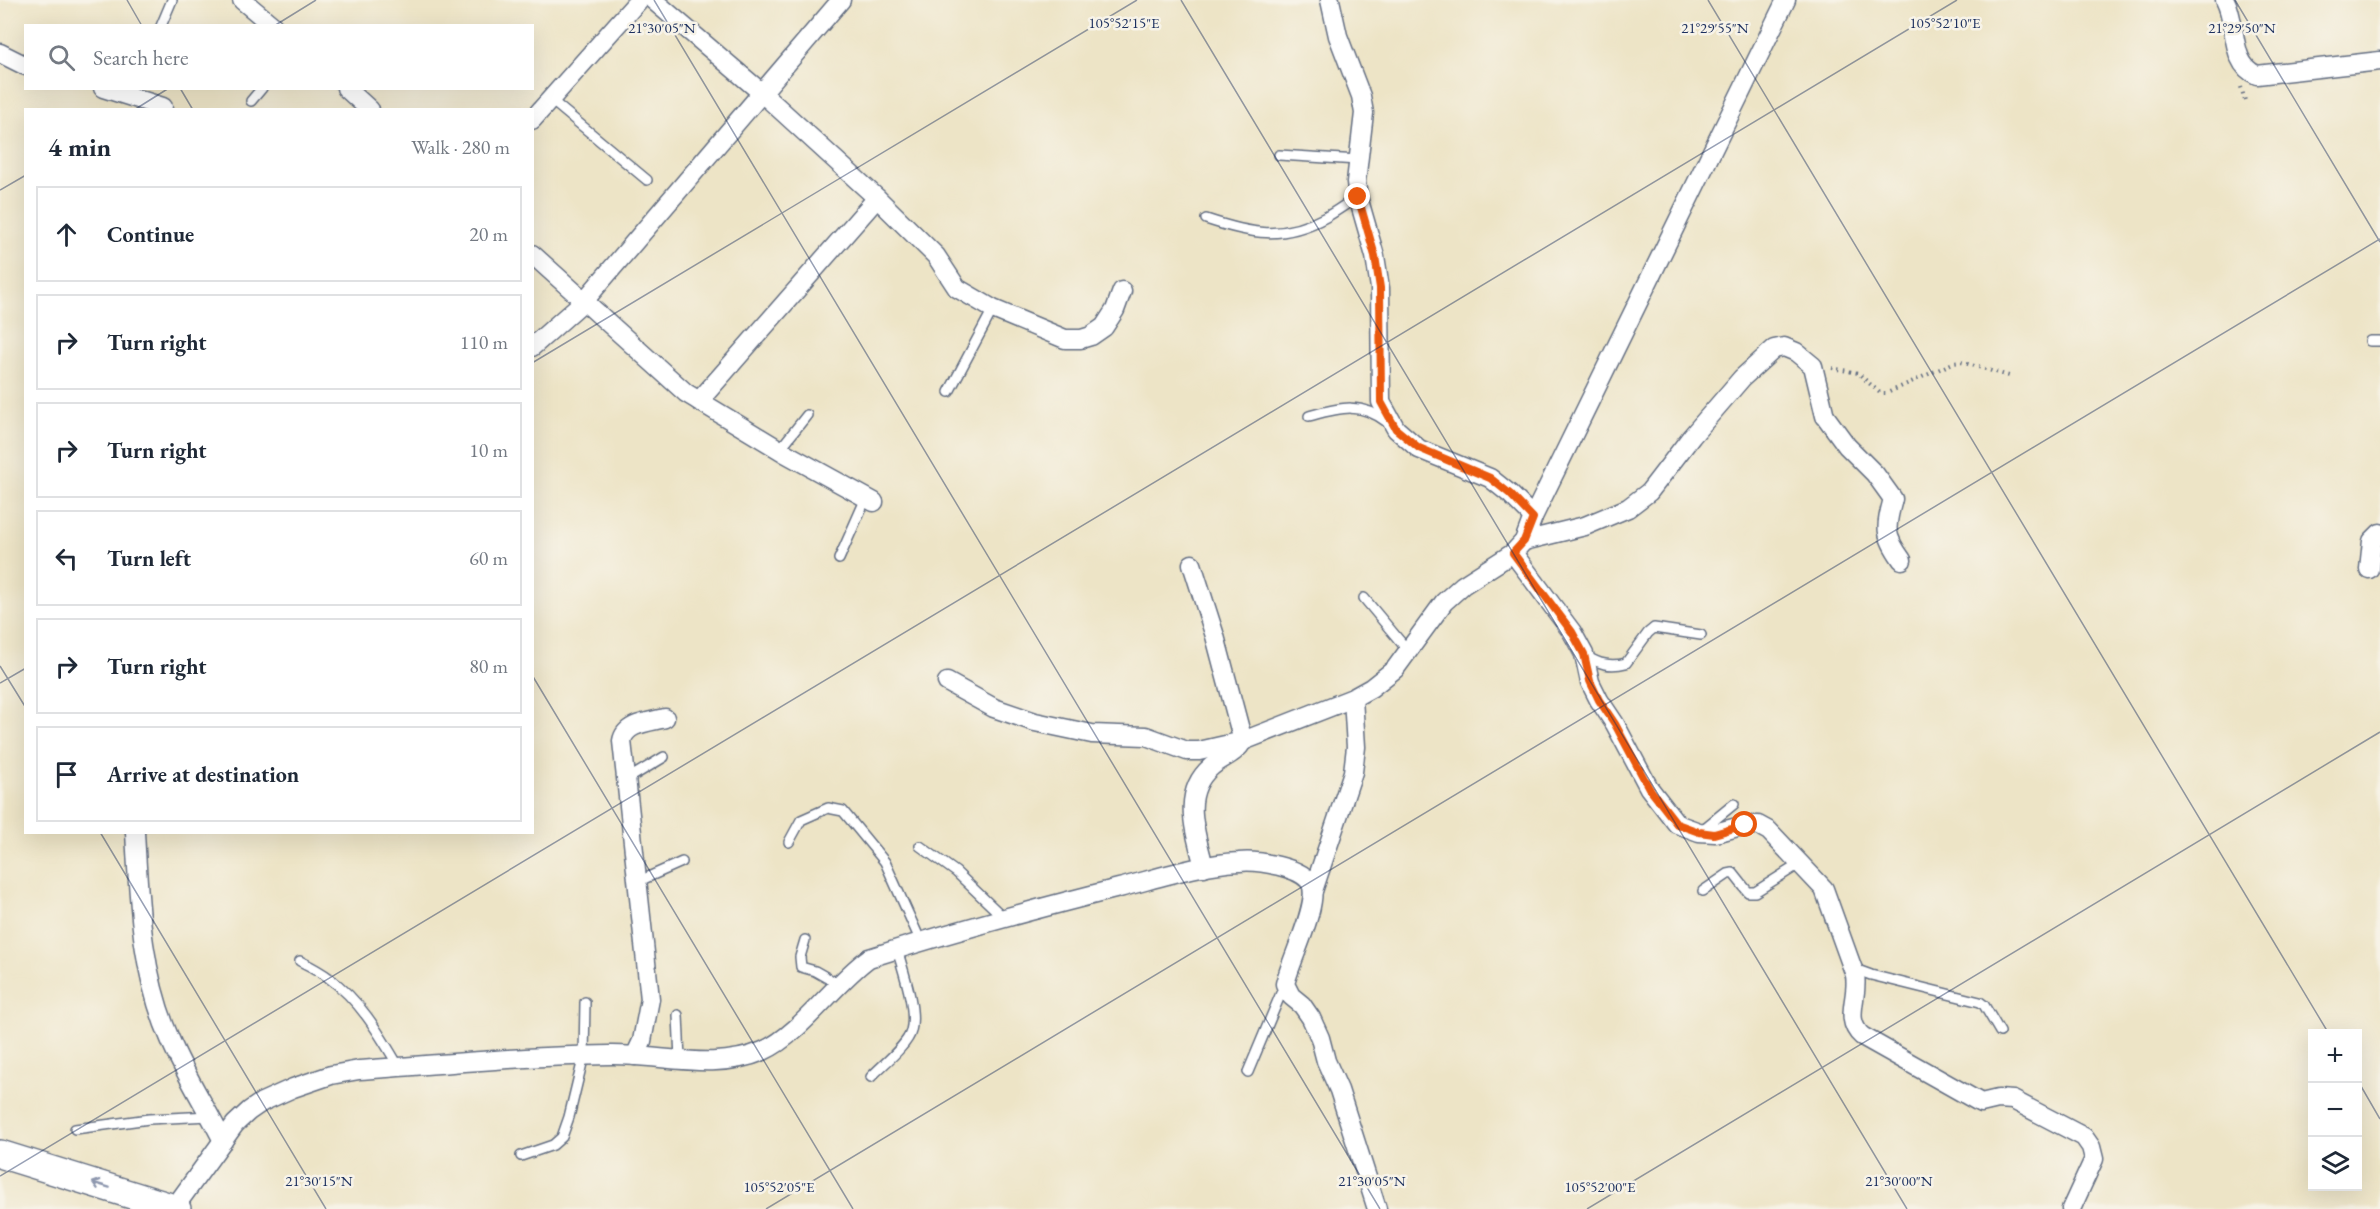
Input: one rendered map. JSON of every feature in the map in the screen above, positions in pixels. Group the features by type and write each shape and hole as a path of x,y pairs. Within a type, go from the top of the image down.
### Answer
{"street":[{"path":"242,0 271,24"},
{"path":"534,118 639,0"},
{"path":"653,0 762,93 877,198 936,256 957,288 993,309 1065,339 1082,339 1104,327 1122,291"},
{"path":"534,345 585,300 841,0"},
{"path":"1330,0 1338,36 1361,96 1364,113 1356,182 1375,256 1380,288 1381,402 1396,429 1419,448 1490,478 1510,494 1533,518"},
{"path":"1518,547 1786,0"},
{"path":"2225,0 2230,8 2241,62 2247,71 2257,75 2380,61"},
{"path":"0,54 24,65"},
{"path":"109,90 163,107"},
{"path":"348,90 368,108"},
{"path":"699,401 877,198"},
{"path":"534,256 686,393 870,500"},
{"path":"947,682 994,708 1035,722 1092,734 1146,736 1187,751 1199,751 1243,741 1353,698 1395,669 1444,602 1518,547 1585,526 1628,508 1649,492 1692,436 1742,378 1774,349 1784,347 1796,352 1813,366 1825,416 1846,446 1875,474 1893,499 1886,526 1889,542 1902,560"},
{"path":"2369,568 2372,541 2380,533"},
{"path":"1518,547 1584,654 1590,681 1649,788 1677,824 1699,832 1714,834 1745,825 1758,825 1769,831 1824,889 1855,975 1857,986 1851,1023 1862,1036 1981,1103 1998,1099 2013,1100 2084,1137 2091,1147 2094,1159 2071,1209"},
{"path":"1192,564 1215,636 1243,741 1238,750 1211,766 1194,792 1191,814 1204,867"},
{"path":"1353,698 1356,747 1353,772 1313,891 1310,913 1285,984 1291,996 1302,1005 1311,1018 1320,1038 1326,1061 1340,1090 1377,1209"},
{"path":"635,1056 642,1041 650,999 622,741 624,734 635,726 665,718"},
{"path":"135,834 141,935 149,978 169,1038 223,1141"},
{"path":"0,1154 175,1208 235,1124 249,1111 278,1094 331,1075 399,1067 584,1055 635,1056 710,1062 741,1059 765,1050 786,1036 850,971 869,958 1003,917 1204,867 1239,862 1262,862 1297,873 1310,881 1313,891"}],"lane":[{"path":"162,24 172,0"},
{"path":"251,101 260,90"},
{"path":"551,100 647,180"},
{"path":"1279,155 1358,160"},
{"path":"1206,219 1262,233 1291,233 1328,216 1358,197"},
{"path":"949,392 993,309"},
{"path":"1309,416 1332,410 1368,409 1396,429"},
{"path":"780,449 807,415"},
{"path":"839,559 870,500"},
{"path":"1364,598 1408,652"},
{"path":"1584,654 1597,662 1618,665 1626,663 1654,628 1701,635"},
{"path":"626,780 664,757"},
{"path":"1699,832 1734,804"},
{"path":"789,842 801,820 828,808 843,811 885,862 921,942"},
{"path":"920,846 956,872 1003,917"},
{"path":"637,882 682,862"},
{"path":"1703,891 1733,873 1748,892 1755,892 1801,863"},
{"path":"805,940 800,957 801,967 815,971 838,984"},
{"path":"871,1077 911,1033 911,1006 897,949"},
{"path":"1848,960 1860,971 1980,1002 2000,1032"},
{"path":"300,961 330,978 364,1012 399,1067"},
{"path":"1248,1072 1285,984"},
{"path":"521,1156 553,1145 561,1137 569,1117 584,1055 585,1002"},
{"path":"678,1015 680,1060"},
{"path":"75,1129 149,1119 210,1116"}],"path":[{"path":"1813,366 1839,368 1858,373 1880,393 1887,393 1953,363 1961,362 2008,376"}],"route":[{"path":"1358,197 1375,256 1380,288 1381,402 1396,429 1419,448 1490,478 1510,494 1533,518 1524,541 1513,553 1572,632 1584,654 1590,681 1599,700 1615,724 1649,788 1677,824 1699,832 1714,834 1745,825"}]}
